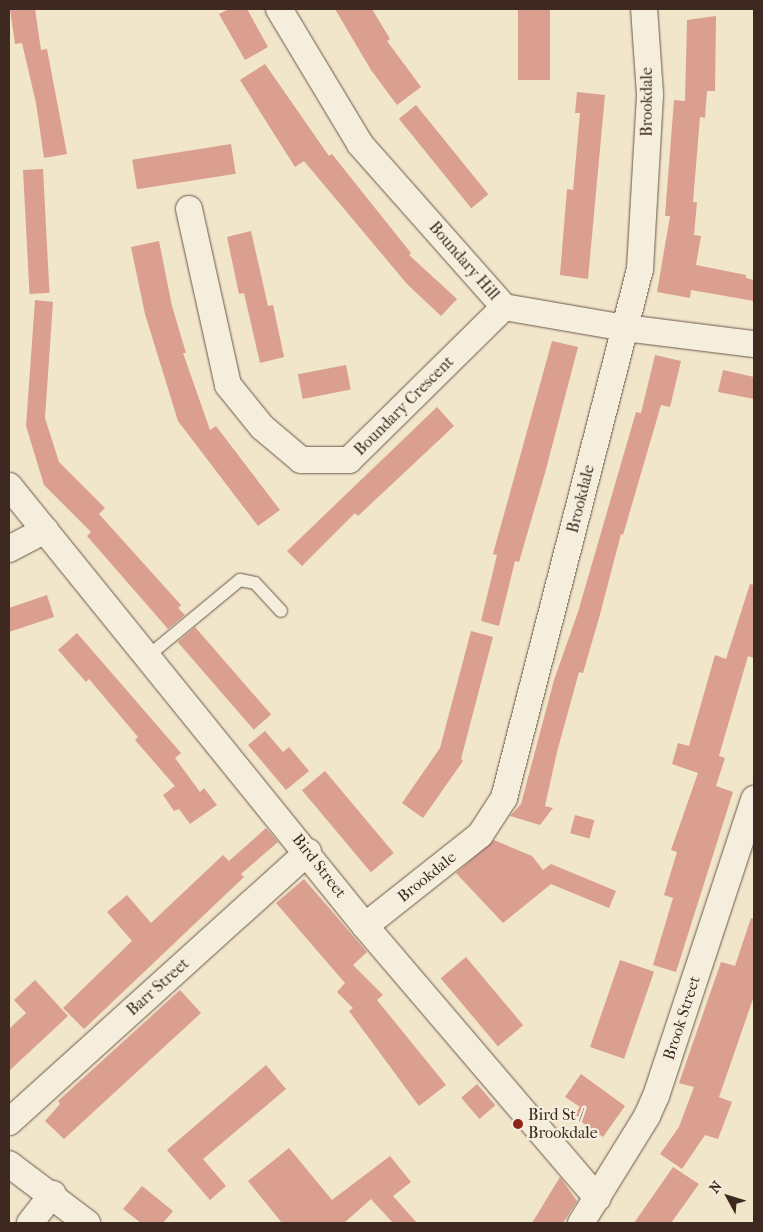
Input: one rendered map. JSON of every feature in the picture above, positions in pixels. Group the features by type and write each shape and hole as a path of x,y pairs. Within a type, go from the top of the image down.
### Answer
{"street":[{"name":"Boundary Hill","path":"279,9 360,144 504,307 625,328 754,344"},
{"name":"Brookdale","path":"366,926 480,835 504,798 640,269 650,94 644,9"},
{"name":"Boundary Crescent","path":"189,208 228,385 262,427 302,460 349,460 504,307"},
{"name":"Bird Street","path":"9,486 308,852 366,926 597,1198"},
{"path":"9,549 45,530"},
{"name":"Brook Street","path":"581,1223 648,1116 754,799"},
{"name":"Barr Street","path":"9,1122 308,852"},
{"path":"9,1164 53,1194 87,1223"},
{"path":"30,1223 53,1194"}],"lane":[{"path":"148,656 240,580 255,583 281,612"}],"building":[{"path":"10,9 35,9 41,50 47,49 67,154 44,158 36,103 22,43 15,44"},
{"path":"229,9 247,9 268,47 245,60 219,14"},
{"path":"335,9 372,9 390,39 387,41 421,87 397,105 371,70"},
{"path":"518,9 550,9 550,80 518,80"},
{"path":"716,16 715,91 707,91 705,118 700,117 693,202 697,202 694,235 701,236 696,265 746,275 746,278 754,280 754,301 691,290 690,298 657,292 670,216 665,216 674,100 685,101 687,20"},
{"path":"265,64 329,156 332,154 411,253 409,255 457,299 441,316 407,284 304,161 295,167 240,80"},
{"path":"577,92 605,95 588,279 560,275 567,189 573,190 580,113 575,113"},
{"path":"416,105 488,194 471,208 399,119"},
{"path":"231,144 236,174 137,189 132,160"},
{"path":"43,169 49,293 30,294 23,170"},
{"path":"251,231 268,306 273,305 284,357 260,363 244,293 239,294 227,237"},
{"path":"159,241 172,306 186,353 183,353 210,430 216,426 280,510 258,526 178,421 145,314 131,247"},
{"path":"35,300 53,302 45,418 59,462 105,508 99,514 181,605 178,608 185,615 168,629 87,536 91,532 44,485 26,426"},
{"path":"552,341 578,347 545,473 519,562 515,561 499,626 481,621 497,555 493,554"},
{"path":"655,355 681,361 670,407 661,405 623,535 621,534 583,673 579,672 557,752 545,806 553,808 540,825 510,816 521,804 554,680 578,612 636,412 641,413"},
{"path":"346,365 351,390 303,399 298,374"},
{"path":"723,370 754,377 754,399 718,392"},
{"path":"437,407 454,426 358,516 355,513 302,566 287,551"},
{"path":"750,584 754,585 754,658 748,656 719,756 725,758 716,786 733,792 676,972 653,965 673,898 664,895 677,852 671,850 698,773 672,764 678,743 689,746 715,655 726,659"},
{"path":"47,595 54,617 9,632 9,608"},
{"path":"195,627 271,715 254,730 178,642"},
{"path":"471,631 493,637 461,759 463,761 423,818 402,803 440,748"},
{"path":"77,633 181,753 175,758 200,792 204,788 217,805 190,824 179,809 174,811 163,795 175,786 135,740 138,737 89,679 86,682 58,650"},
{"path":"265,731 283,752 289,747 309,771 286,790 248,745"},
{"path":"325,771 394,853 371,872 302,790"},
{"path":"575,815 594,820 589,839 570,833"},
{"path":"266,828 278,842 241,874 244,877 84,1029 63,1008 132,941 107,912 127,895 151,923 223,855 229,861"},
{"path":"494,840 532,856 543,870 551,864 616,891 609,908 551,884 503,923 456,873"},
{"path":"304,879 367,952 353,965 383,995 377,1000 446,1085 419,1106 349,1011 353,1008 337,992 345,983 276,903"},
{"path":"751,918 754,919 754,996 719,1097 732,1102 718,1139 705,1135 682,1169 660,1154 679,1127 694,1087 679,1083 721,962 735,966"},
{"path":"466,957 523,1025 498,1046 441,978"},
{"path":"620,960 654,972 624,1059 590,1047"},
{"path":"35,980 68,1016 9,1071 9,1029 26,1013 14,1000"},
{"path":"180,990 201,1013 64,1139 45,1121 60,1104 58,1101"},
{"path":"266,1065 286,1089 203,1159 226,1186 210,1200 167,1150"},
{"path":"581,1074 625,1106 603,1137 573,1116 580,1107 565,1097"},
{"path":"477,1084 495,1105 480,1119 461,1098"},
{"path":"289,1148 332,1200 390,1156 411,1182 393,1196 417,1223 393,1223 371,1199 344,1223 282,1223 248,1181"},
{"path":"673,1167 699,1184 671,1223 634,1223"},
{"path":"560,1177 577,1201 563,1223 532,1223"},
{"path":"142,1186 173,1211 163,1223 141,1223 123,1209"}],"place":[{"name":"Bird St / Brookdale","path":"518,1124"}]}
